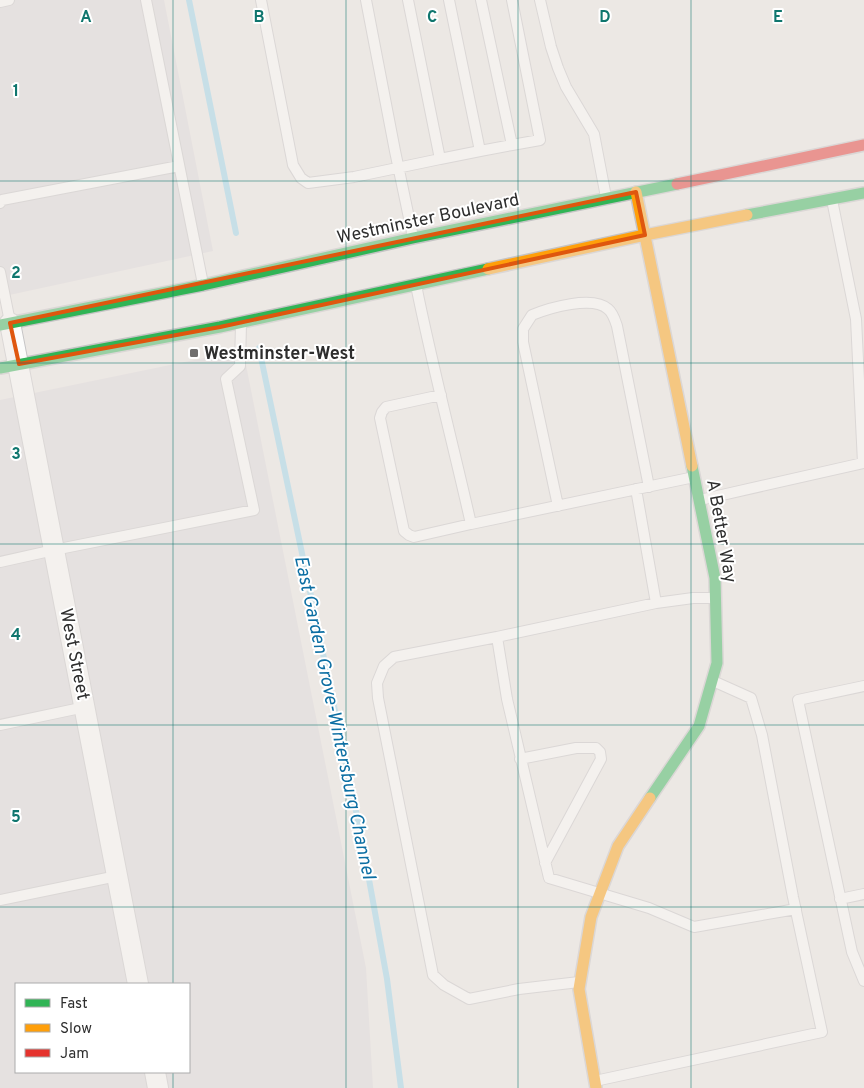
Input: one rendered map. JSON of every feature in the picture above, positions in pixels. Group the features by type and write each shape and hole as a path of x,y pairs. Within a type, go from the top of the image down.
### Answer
{"main road":[{"name":"Westminster Boulevard","path":"5,324 204,285 413,238 864,145"},
{"name":"A Better Way","path":"595,1085 579,989 591,917 618,846 699,726 717,664 715,578 636,192"},
{"path":"9,366 241,323 645,235 864,193"}],"street":[{"name":"West Street","path":"5,324 9,366 54,550 138,983"},
{"path":"155,1073 158,1088"}],"lane":[{"path":"0,2 10,0"},
{"path":"146,0 204,285"},
{"path":"261,0 293,165 301,178 308,183 354,177 540,140 512,0"},
{"path":"366,0 413,238"},
{"path":"408,0 440,159"},
{"path":"449,0 480,151"},
{"path":"481,0 512,145"},
{"path":"540,0 558,68 566,87 594,134 607,198"},
{"path":"0,203 2,200 179,166"},
{"path":"699,500 863,463 856,319 831,199"},
{"path":"0,272 5,324"},
{"path":"415,284 471,524"},
{"path":"558,506 523,342 523,329 532,314 566,305 599,303 612,313 617,326 649,487"},
{"path":"0,562 254,510 226,379 240,366 241,323"},
{"path":"441,396 386,407 380,418 404,531 414,537 694,477"},
{"path":"636,489 656,603"},
{"path":"580,982 519,989 469,999 444,985 432,975 377,683 384,666 394,657 656,603 693,598 716,598"},
{"path":"497,636 507,699 549,878 649,908 694,927 796,909"},
{"path":"595,1085 822,1032 762,735 751,698 712,681"},
{"path":"864,686 798,700 852,952 864,981"},
{"path":"0,725 85,707"},
{"path":"520,759 576,748 596,748 600,752 601,759 545,863"},
{"path":"0,900 118,876"},
{"path":"840,899 864,894"}],"highlighted area":[{"path":"636,192 645,235 220,327 19,364 10,323"}],"shaded area":[{"path":"0,0 164,0 213,251 0,297"},
{"path":"243,350 366,968 373,1088 0,1088 0,400"}],"waterway":[{"name":"East Garden Grove-Wintersburg Channel","path":"189,0 236,233"},
{"name":"East Garden Grove-Wintersburg Channel","path":"259,348 361,835 387,979 401,1088"}],"traffic: fast":[{"path":"0,325 203,285 413,238 677,184"},
{"path":"747,215 864,193"},
{"path":"0,368 220,327 488,269"},
{"path":"650,798 699,726 717,663 715,578 692,466"}],"traffic: slow":[{"path":"636,192 692,466"},
{"path":"488,269 747,215"},
{"path":"596,1088 579,989 591,917 618,846 650,798"}],"traffic: jam":[{"path":"677,184 864,145"}],"place":[{"name":"Westminster-West","path":"194,353"}]}
